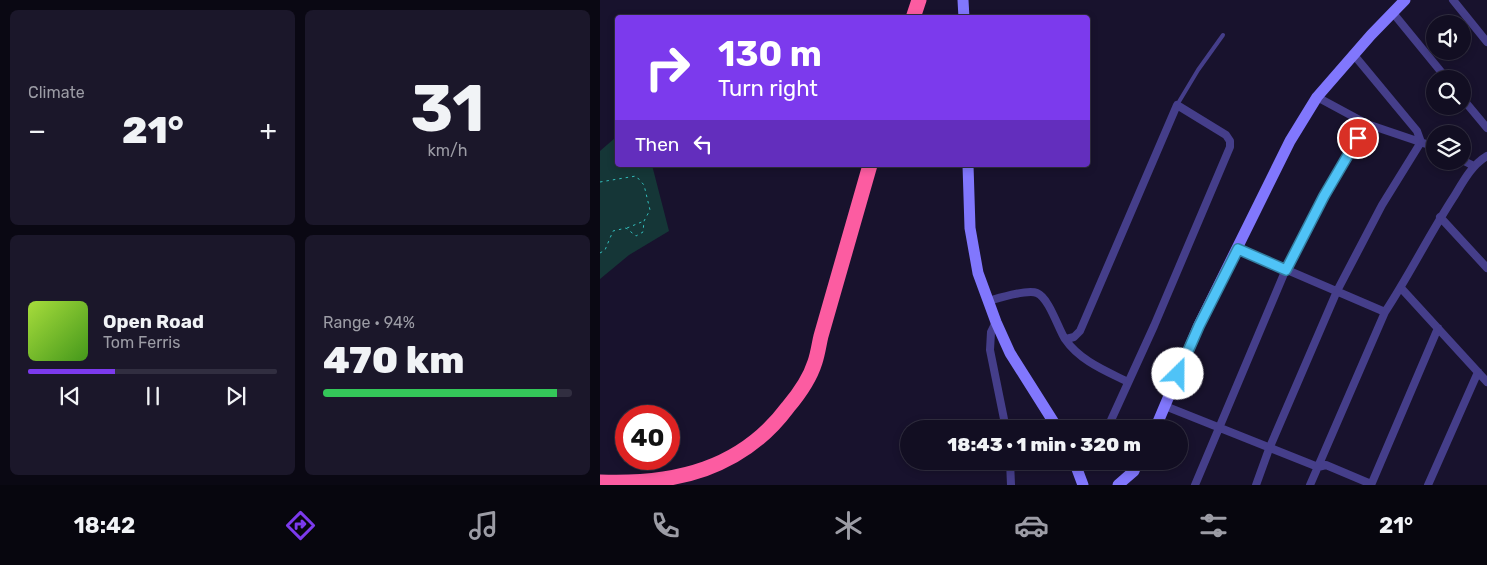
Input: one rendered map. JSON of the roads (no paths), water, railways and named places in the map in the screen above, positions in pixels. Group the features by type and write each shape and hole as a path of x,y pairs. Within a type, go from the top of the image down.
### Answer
{"highway":[{"path":"914,15 919,0"},
{"path":"600,482 640,484 663,482 706,471 730,460 750,446 782,416 800,392 815,363 869,167"},
{"path":"600,477 664,472 690,467 729,450 763,424 776,410 791,389 821,336"}],"street":[{"path":"963,0 964,15"},
{"path":"1159,420 1199,326 1290,141 1317,97 1404,0"},
{"path":"1453,0 1487,42"},
{"path":"1392,13 1439,70"},
{"path":"1354,55 1417,131 1422,142"},
{"path":"1317,97 1367,124 1426,144"},
{"path":"1066,339 1074,337 1080,331 1177,105 1226,135 1231,144 1206,207 1111,420"},
{"path":"1471,109 1487,128"},
{"path":"1195,485 1286,270 1324,196 1367,124"},
{"path":"1256,485 1269,449 1337,291 1382,205 1422,142"},
{"path":"1310,485 1385,312 1401,288 1440,217 1474,166 1487,156"},
{"path":"968,167 970,228 973,256 978,273 996,322 1018,366 1052,420"},
{"path":"1440,217 1487,268"},
{"path":"1238,249 1385,312"},
{"path":"1401,288 1487,382"},
{"path":"988,300 1029,292 1039,294 1045,299 1066,339 1076,352 1091,363 1128,382"},
{"path":"996,322 991,332 990,350 1004,420"},
{"path":"1165,406 1269,449 1318,467 1326,465 1371,484 1438,328"},
{"path":"1428,485 1478,372"},
{"path":"1010,470 1011,485"},
{"path":"1080,470 1083,485"},
{"path":"1117,485 1134,470"}],"lane":[{"path":"1177,105 1198,70 1223,35"}]}
